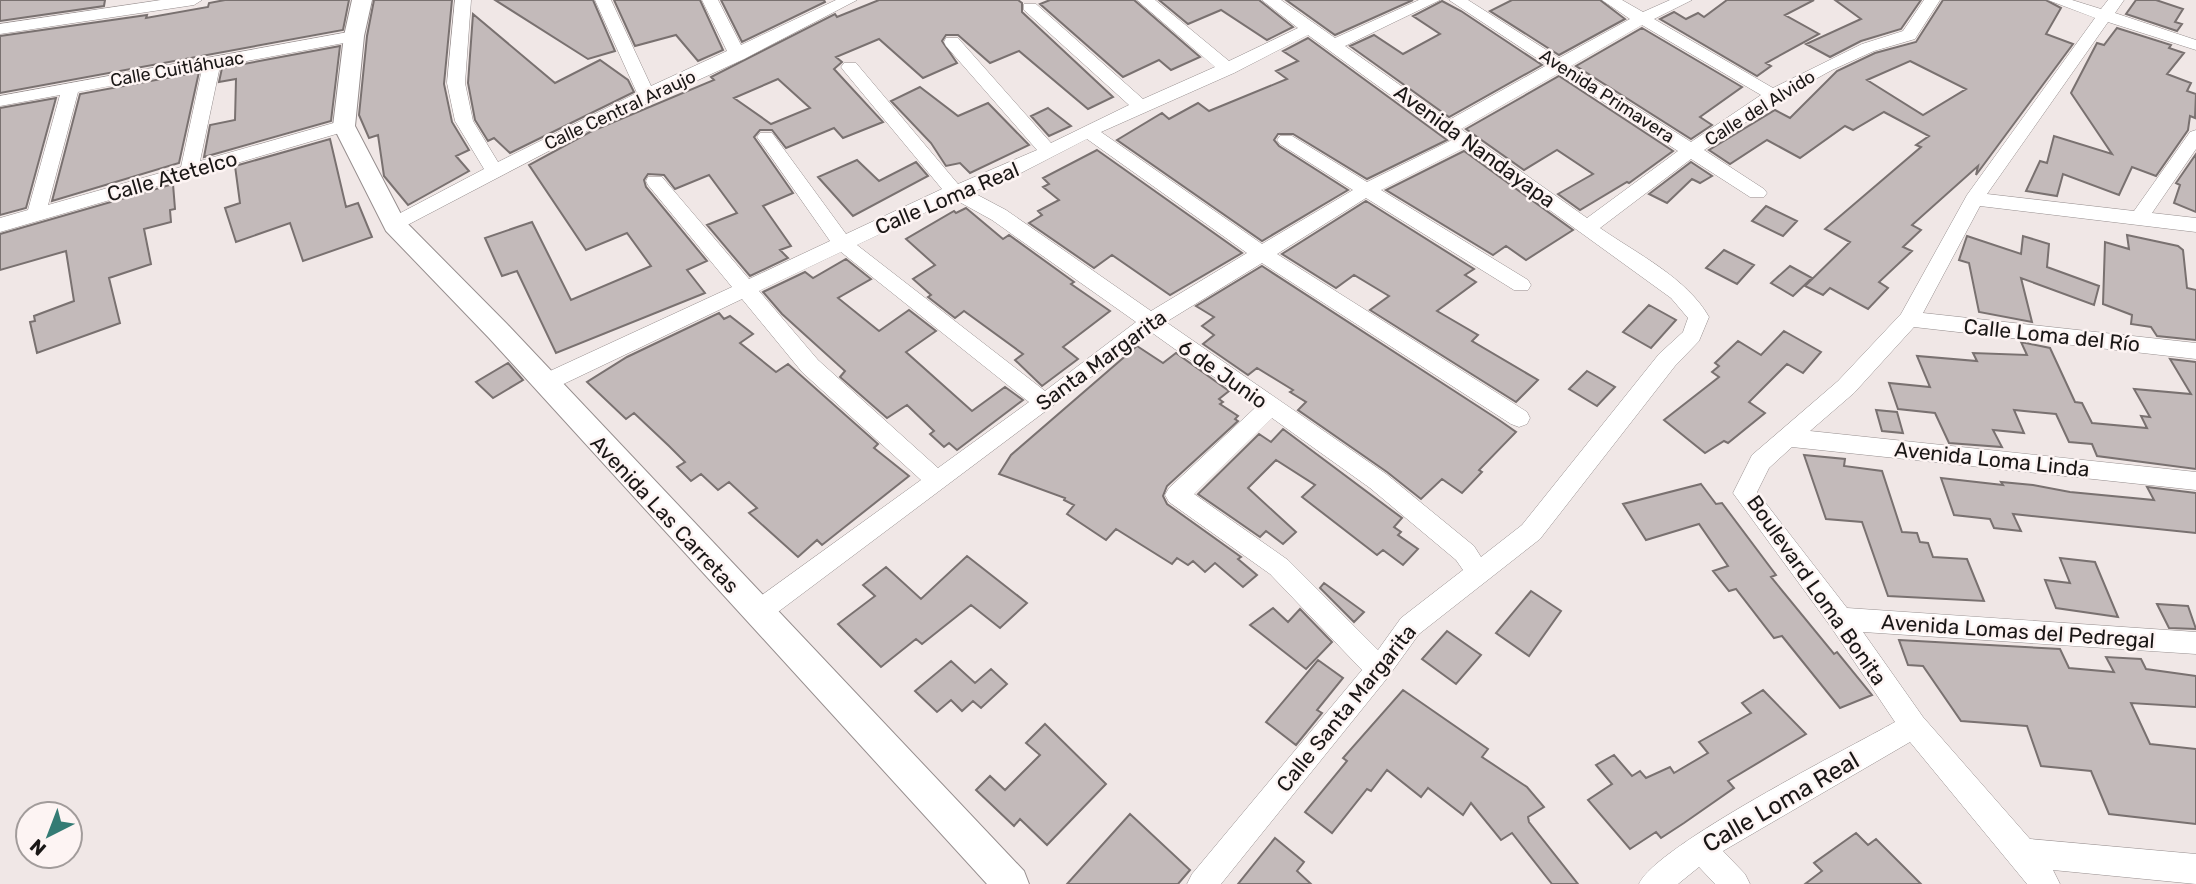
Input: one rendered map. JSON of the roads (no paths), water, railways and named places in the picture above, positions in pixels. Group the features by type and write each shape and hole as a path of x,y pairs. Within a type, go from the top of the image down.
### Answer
{"street":[{"path":"0,29 194,0"},
{"path":"344,126 362,0"},
{"path":"463,0 456,83 464,121 494,171"},
{"path":"603,0 647,95"},
{"path":"710,0 738,55"},
{"name":"Calle Central Araujo","path":"394,225 494,171 647,95 738,55 849,0"},
{"path":"1145,0 1228,69"},
{"name":"Avenida Nandayapa","path":"1270,0 1678,293"},
{"path":"1334,45 1432,0"},
{"name":"Avenida Primavera","path":"1457,0 1757,193"},
{"path":"1610,0 1775,96"},
{"name":"Santa Margarita","path":"757,613 1150,322 1457,134 1561,66 1643,18 1684,0"},
{"name":"Calle del Alvido","path":"1588,227 1691,151 1775,96 1869,45 1909,35 1932,0"},
{"path":"2056,0 2110,8 2196,45"},
{"path":"1030,7 1140,106"},
{"name":"Boulevard Loma Bonita","path":"2045,884 2023,853 1913,726 1840,619 1745,493 1760,462 1846,387 1909,319 1974,199 2110,8"},
{"name":"Calle Loma Real","path":"545,383 954,191 1009,174 1088,131 1228,69 1310,28"},
{"name":"Calle Cuitláhuac","path":"0,102 355,36"},
{"path":"952,42 1048,151"},
{"path":"189,171 212,64"},
{"path":"850,67 954,191"},
{"path":"36,215 71,87"},
{"name":"Calle Atetelco","path":"0,225 344,126"},
{"name":"Avenida Las Carretas","path":"344,126 394,225 545,383 1011,884"},
{"path":"1088,131 1180,200 1261,254 1519,418"},
{"path":"2140,217 2196,136"},
{"path":"766,137 842,243 1044,402"},
{"path":"1286,141 1521,285"},
{"path":"655,181 744,291 810,366 936,480"},
{"name":"6 de Junio","path":"954,191 999,215 1378,481 1465,553 1479,574"},
{"path":"1974,199 2196,225"},
{"name":"Calle Santa Margarita","path":"1202,884 1379,669 1410,626 1531,532 1667,360 1692,336 1699,317 1678,293"},
{"name":"Calle Loma del Río","path":"1909,319 2196,351"},
{"path":"1270,407 1178,495 1279,567 1379,669"},
{"name":"Avenida Loma Linda","path":"1789,438 2196,481"},
{"name":"Avenida Lomas del Pedregal","path":"1840,619 2196,643"},
{"name":"Calle Loma Real","path":"1654,884 1700,848 1913,726"},
{"path":"1700,848 1735,884"},
{"path":"2023,853 2196,869"}]}
